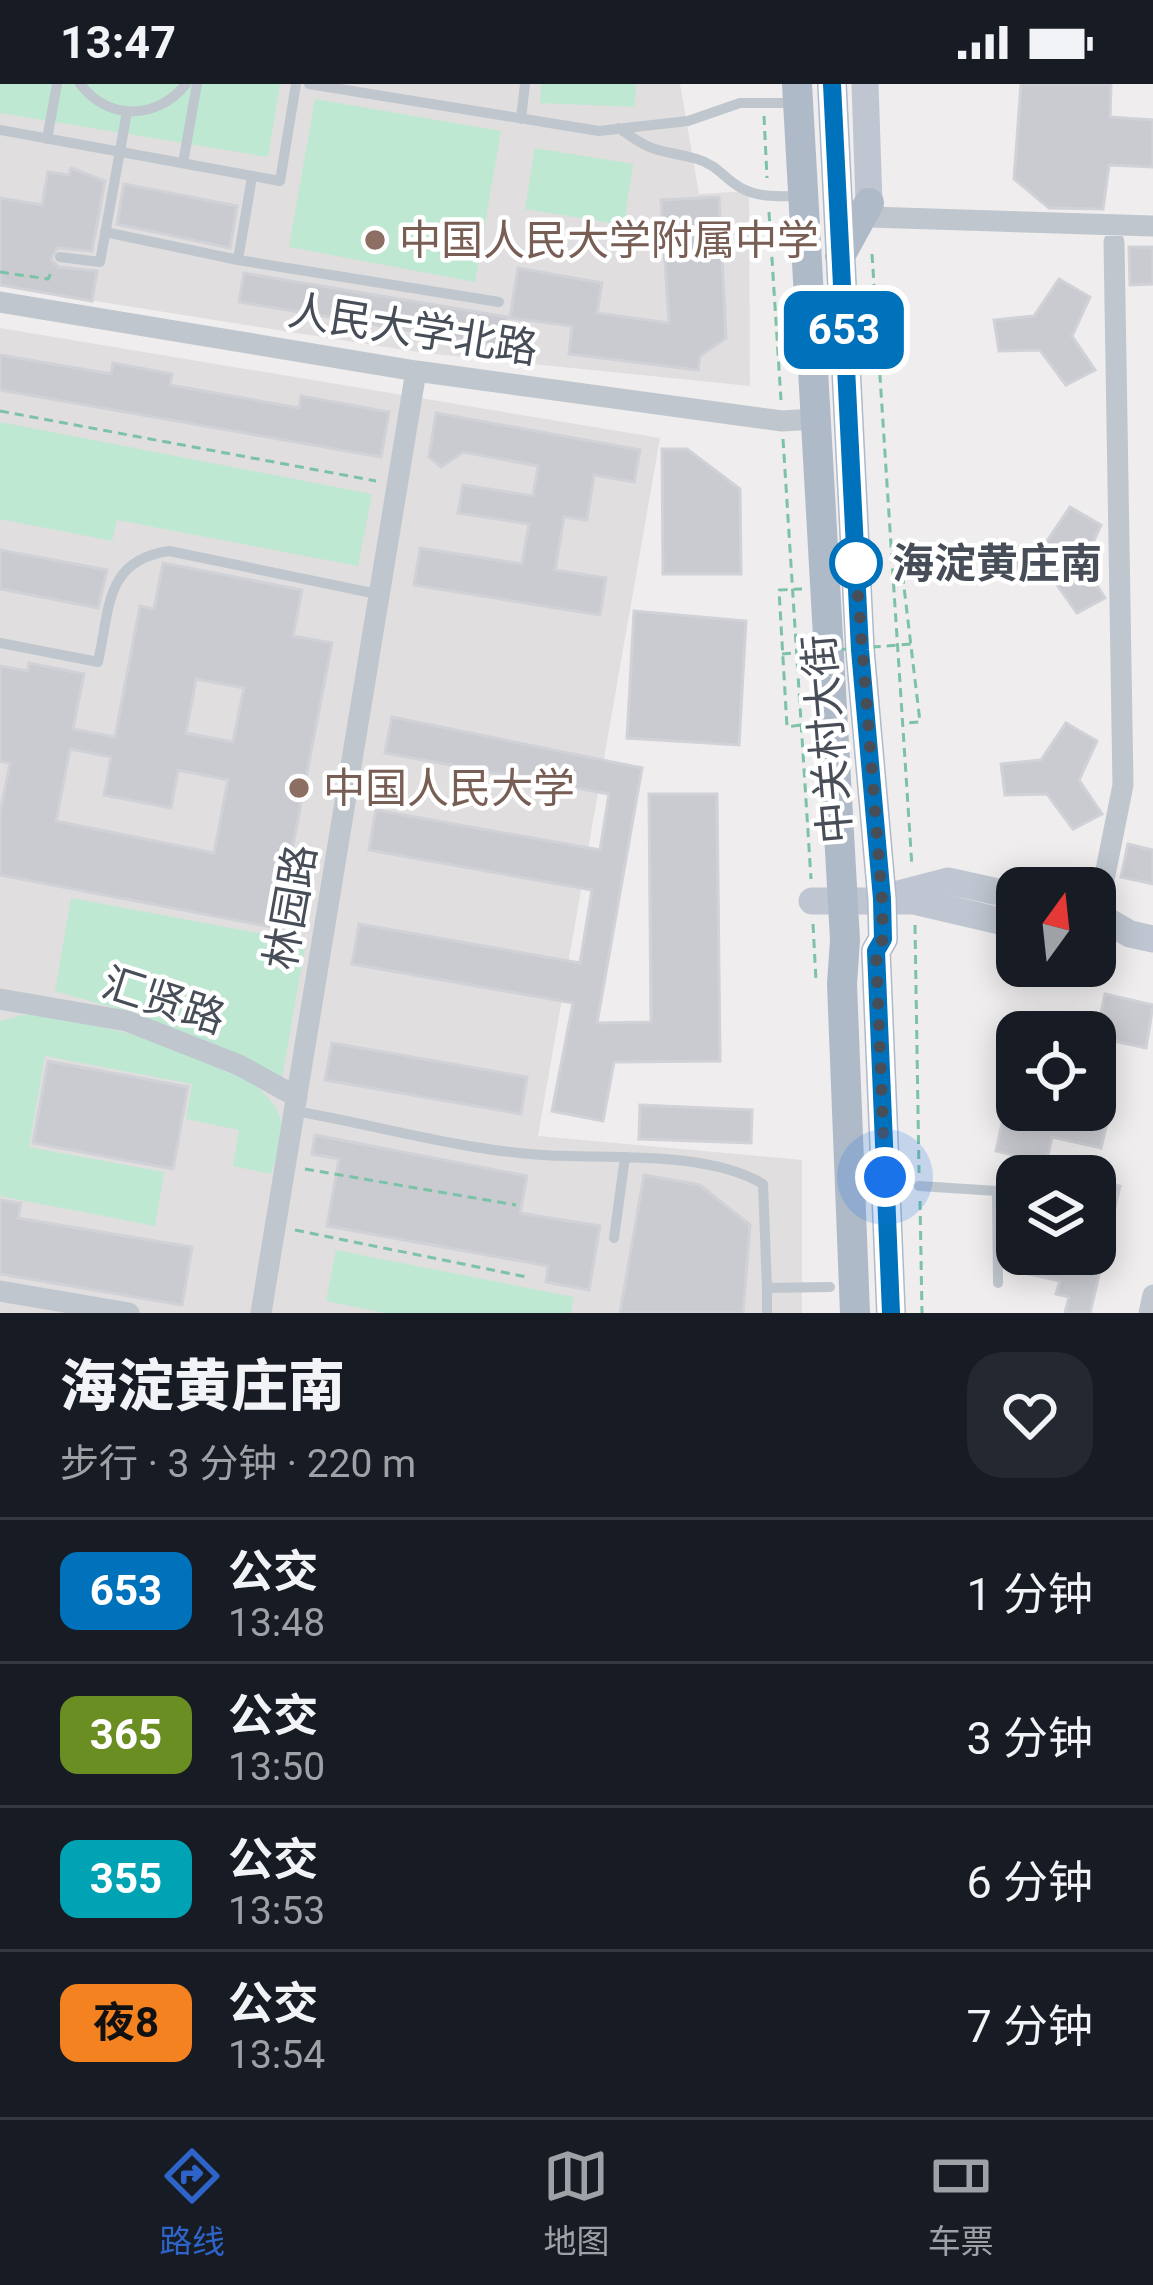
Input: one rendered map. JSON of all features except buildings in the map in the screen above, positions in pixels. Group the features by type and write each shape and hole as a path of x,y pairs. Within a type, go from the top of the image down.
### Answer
{"main road":[{"name":"中关村大街","path":"832,84 860,650 882,899 883,939 876,951 891,1313"},
{"name":"中关村大街","path":"798,93 815,419 828,900 855,1313"},
{"path":"840,256 869,210"}],"street":[{"path":"865,84 869,210 1153,226"},
{"path":"1107,867 1123,785 1114,242"},
{"name":"人民大学北路","path":"0,302 416,371 782,421 815,419"},
{"name":"林园路","path":"260,1313 416,371"},
{"path":"828,900 914,896 947,881 996,892"},
{"path":"914,896 996,920"},
{"name":"汇贤路","path":"0,999 127,1021 239,1065 296,1104"},
{"path":"0,1291 129,1313"},
{"path":"1149,1313 1153,1295"}],"lane":[{"path":"47,139 57,84"},
{"path":"80,84 104,105 127,112 160,106 186,84"},
{"path":"183,163 197,84"},
{"path":"0,130 280,181 296,84"},
{"path":"309,84 521,119 619,128 688,121 740,103 763,103 798,93"},
{"path":"521,119 525,84"},
{"path":"60,256 100,262 127,112"},
{"path":"619,128 666,157 694,158 724,170 740,188 769,196 803,196"},
{"path":"238,260 252,176"},
{"path":"105,232 238,260 499,302"},
{"path":"0,643 98,662 118,574 143,555 169,551 382,595"},
{"path":"296,1104 542,1155 625,1156 742,1172 763,1184 767,1313"},
{"path":"614,1238 625,1156"},
{"path":"919,1186 997,1191 998,1283"},
{"path":"767,1288 830,1287"}],"path":[{"path":"763,103 800,725 828,900 816,986"},
{"path":"869,210 914,896 922,1313"},
{"path":"0,272 48,279 60,256"},
{"path":"0,411 400,486"},
{"path":"899,545 920,722 901,723"},
{"path":"800,725 787,727 778,590 804,589"},
{"path":"782,654 912,644"},
{"path":"286,1166 516,1205"},
{"path":"275,1227 527,1276"}],"shaded area":[{"name":"中国人民大学附属中学","path":"0,84 680,84 699,194 749,191 750,386 424,353 0,286"},
{"name":"中国人民大学","path":"0,328 660,438 538,1136 802,1160 802,1313 0,1313"}],"green space":[{"path":"0,84 280,84 268,157 0,113"},
{"path":"541,84 636,84 635,107 540,103"},
{"path":"315,99 501,131 475,282 289,247"},
{"path":"535,148 633,164 624,225 525,209"},
{"path":"0,422 372,494 358,566 117,520 112,541 0,519"},
{"path":"71,898 306,942 282,1078 122,1010 55,991"},
{"path":"32,1013 176,1047 249,1081 272,1103 282,1129 271,1174 233,1166 239,1130 186,1119 192,1084 45,1056 29,1147 164,1172 155,1226 0,1196 0,1021"},
{"path":"336,1250 574,1297 571,1313 385,1313 326,1301"}],"bus line":[{"name":"653","path":"832,84 860,650 882,899 883,939 876,951 891,1313"}],"place":[{"name":"中国人民大学附属中学","path":"375,240"},
{"name":"海淀黄庄南","path":"856,563"},
{"name":"中国人民大学","path":"299,788"}],"route":[{"path":"856,563 855,558 882,899 883,939 876,951 885,1177"}]}
